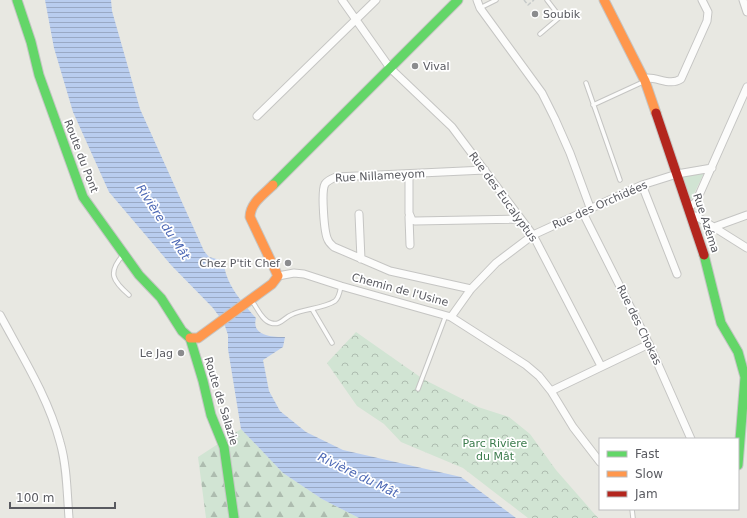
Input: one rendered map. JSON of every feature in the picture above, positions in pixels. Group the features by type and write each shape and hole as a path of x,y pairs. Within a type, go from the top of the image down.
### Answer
{"main road":[{"name":"Route du Pont","path":"17,0 31,42 39,75 83,197 124,255 161,298 182,332 194,338"},
{"path":"194,338 272,284 278,276 250,220 251,209 458,0"},
{"name":"Rue Azéma","path":"604,0 645,81 708,268 721,323 736,347 744,369 745,377 739,463"},
{"name":"Route de Salazie","path":"194,338 211,414 224,447 234,518"}],"street":[{"name":"Rue des Eucalyptus","path":"342,0 390,68 452,127 533,235 601,366"},
{"path":"257,116 376,0"},
{"path":"477,0 480,8 542,93 564,139 591,210"},
{"path":"645,81 648,78 655,78 670,82 677,82 681,79 707,21 708,12 702,0"},
{"path":"743,0 747,12"},
{"path":"747,87 712,168 696,202 689,212 747,248"},
{"name":"Rue des Orchidées","path":"448,316 496,263 533,235 591,210 642,185 677,174 712,168"},
{"name":"Rue Nillameyom","path":"471,289 390,271 334,248 328,241 325,232 323,192 325,185 336,177 485,170"},
{"path":"410,174 410,245"},
{"path":"642,185 677,274"},
{"name":"Rue des Chokas","path":"583,213 650,344 691,438"},
{"path":"359,214 361,259"},
{"path":"714,227 747,215"},
{"path":"410,217 415,221 520,219"},
{"name":"Chemin de l'Usine","path":"278,276 304,274 448,316 526,365 539,376 551,391 573,427 599,461"},
{"path":"0,315 48,406 62,450 69,518"},
{"path":"551,391 650,344"}],"lane":[{"path":"480,8 496,0"},
{"path":"540,34 560,16 547,0"},
{"path":"593,105 645,81"},
{"path":"586,83 620,180"},
{"path":"124,255 114,266 114,277 121,288 129,295"},
{"path":"254,304 263,318 269,323 282,322 291,314 335,301 338,297 341,286"},
{"path":"312,309 332,343"},
{"path":"418,389 448,316"}],"path":[{"path":"524,0 528,5 534,0"}],"green space":[{"path":"704,173 691,200 681,177"},
{"name":"Parc Rivière du Mât","path":"356,332 423,379 478,407 509,417 530,434 556,470 598,518 528,518 463,468 401,442 384,424 357,406 327,363"},
{"path":"241,429 283,473 322,499 359,518 206,518 198,457"}],"water":[{"name":"Rivière du Mât","path":"45,0 111,0 112,11 140,109 204,251 209,257 224,261 227,277 235,292 256,318 255,324 257,329 269,336 285,337 283,347 263,360 269,391 280,411 306,432 343,450 461,477 516,518 359,518 322,499 283,473 241,429 228,349 228,335 224,323 213,308 171,265 109,192 73,112 54,48"}],"traffic: fast":[{"path":"17,0 31,42 39,75 83,197 139,275 161,298 182,331 190,338"},
{"path":"273,185 458,0"},
{"path":"704,255 721,323 738,352 745,377 739,452"},
{"path":"190,338 203,381 211,415 224,447 234,518"}],"traffic: slow":[{"path":"604,0 645,81 656,113"},
{"path":"190,338 198,338 272,284 278,276 250,217 252,207 273,185"}],"traffic: jam":[{"path":"656,113 704,255"}],"place":[{"name":"Soubik","path":"535,14"},
{"name":"Vival","path":"415,66"},
{"name":"Chez P'tit Chef","path":"288,263"},
{"name":"Le Jag","path":"181,353"}]}
